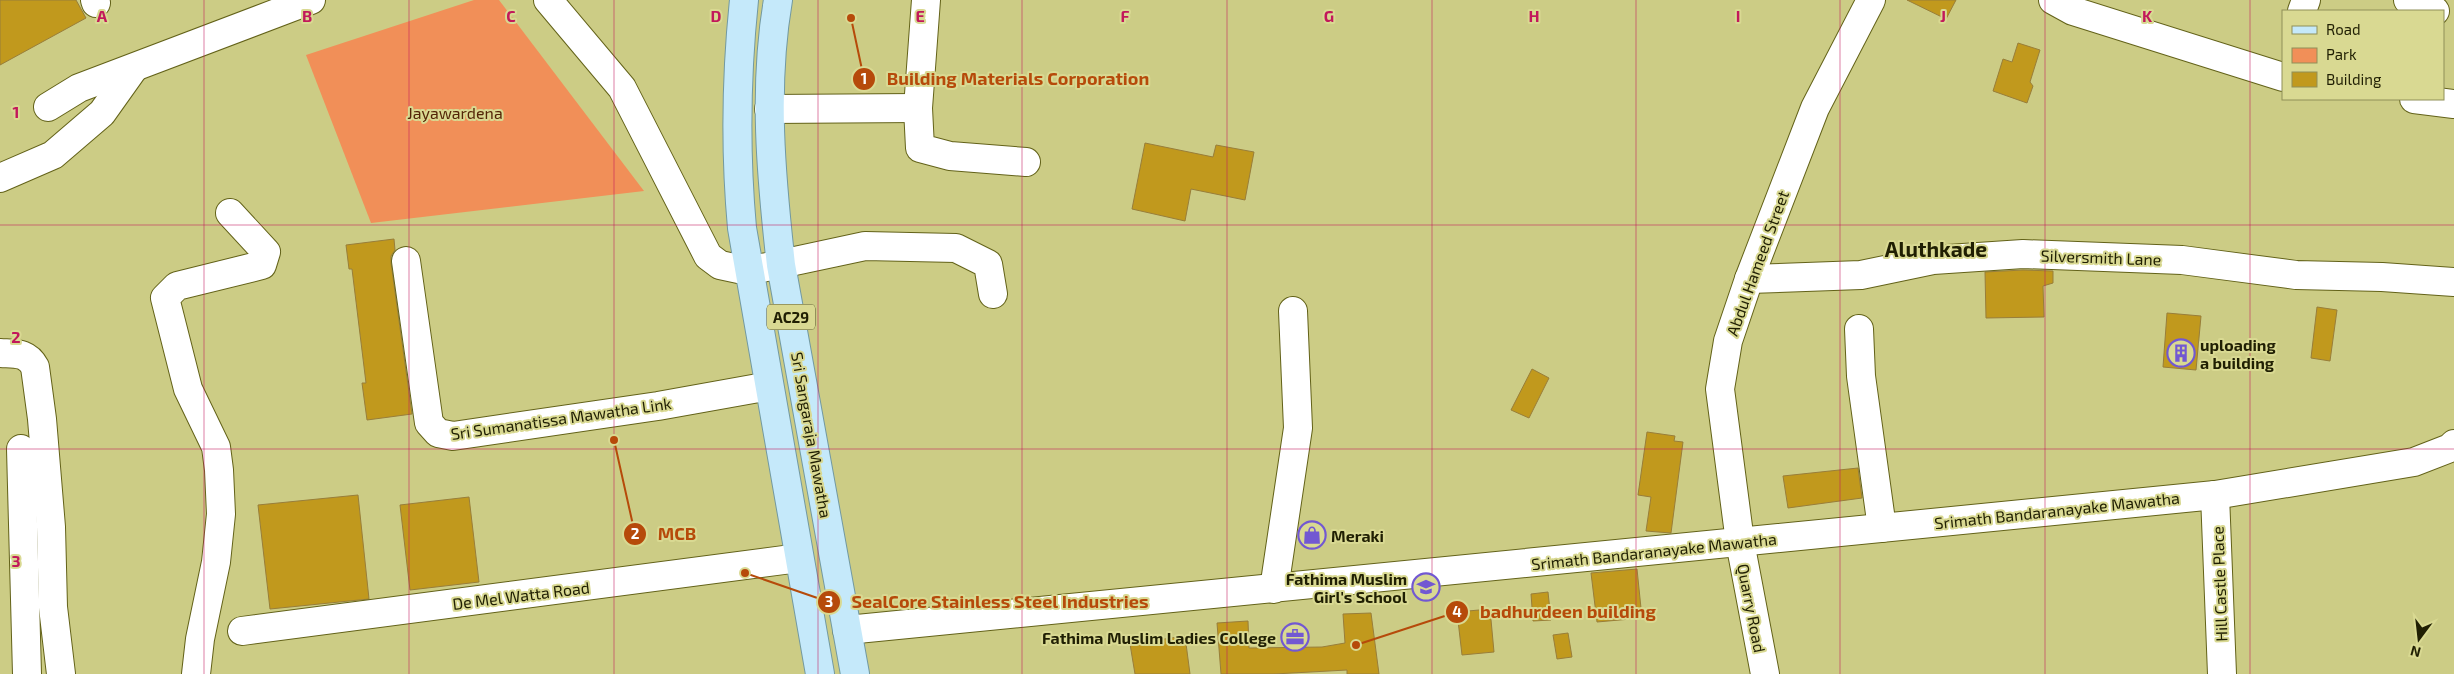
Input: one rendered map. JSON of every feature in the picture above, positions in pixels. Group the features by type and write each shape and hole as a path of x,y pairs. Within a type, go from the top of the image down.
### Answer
{"main road":[{"name":"Sri Sangaraja Mawatha","path":"744,0 736,109 736,168 748,270 820,674"},
{"name":"Sri Sangaraja Mawatha","path":"778,0 771,51 769,109 771,166 781,265 855,674"}],"street":[{"path":"48,107 79,88 310,0"},
{"path":"548,0 622,88 708,256 720,265 748,270 781,265 866,246 956,248 988,264 993,294"},
{"path":"926,0 918,108 920,148 950,156 1026,162"},
{"name":"Abdul Hameed Street","path":"1740,542 1720,389 1728,341 1749,279 1815,108 1871,0"},
{"path":"2408,0 2433,10"},
{"path":"2068,4 2281,72"},
{"path":"0,178 53,156 102,113 134,68"},
{"path":"2422,100 2454,104"},
{"path":"769,109 918,108"},
{"path":"196,674 200,639 216,562 221,514 216,447 188,389 165,298 177,286 262,265 266,259 266,252 230,213"},
{"name":"Silversmith Lane","path":"1749,279 1861,274 1933,260 2022,254 2182,260 2296,276 2454,282"},
{"name":"Sri Sumanatissa Mawatha Link","path":"406,261 429,423 438,433 453,436 482,432 658,406 769,386"},
{"path":"1274,589 1298,428 1293,311"},
{"path":"1858,329 1861,376 1882,528"},
{"path":"0,353 23,354 31,360 35,367 42,419 51,527 53,607 61,674"},
{"name":"Srimath Bandaranayake Mawatha","path":"847,630 2215,495 2414,462 2450,448 2454,444"},
{"path":"21,449 27,674"},
{"name":"Hill Castle Place","path":"2215,495 2222,674"},
{"name":"Quarry Road","path":"1740,542 1765,674"},
{"name":"De Mel Watta Road","path":"242,631 799,558"}],"green space":[{"name":"Jayawardena","path":"474,0 499,0 644,191 371,223 306,55"}],"building":[{"path":"0,0 76,0 86,18 0,65"},
{"path":"1907,0 1956,0 1946,19"},
{"path":"2018,43 2040,50 2030,82 2033,86 2027,103 1993,91 2003,59 2012,62"},
{"path":"1145,143 1213,157 1216,145 1254,152 1245,200 1191,189 1185,221 1132,209"},
{"path":"394,239 395,250 391,256 391,263 412,414 367,420 362,383 366,383 352,269 349,269 346,245"},
{"path":"2053,271 2053,283 2043,286 2044,317 1986,318 1985,272"},
{"path":"2317,307 2337,310 2330,361 2311,358"},
{"name":"uploading a building","path":"2167,313 2201,316 2196,370 2163,367"},
{"path":"1532,369 1549,378 1529,418 1511,410"},
{"path":"1647,432 1675,436 1674,441 1683,442 1671,533 1646,531 1651,497 1638,495"},
{"path":"1858,468 1862,498 1788,508 1783,476"},
{"path":"358,495 369,599 270,609 258,505"},
{"path":"469,497 479,582 410,590 400,505"},
{"path":"1637,569 1642,618 1597,622 1591,573"},
{"path":"1548,592 1551,620 1533,621 1531,594"},
{"path":"1490,609 1494,652 1462,655 1457,612"},
{"path":"1371,613 1379,674 1347,674 1347,670 1274,674 1221,674 1217,623 1248,621 1249,648 1322,647 1345,643 1343,614"},
{"path":"1568,633 1572,657 1557,659 1553,635"},
{"path":"1185,636 1190,674 1135,674 1130,644"}],"place":[{"name":"Building Materials Corporation","path":"851,18"},
{"name":"uploading a building","path":"2181,353"},
{"name":"MCB","path":"614,440"},
{"name":"Meraki","path":"1312,535"},
{"name":"SealCore Stainless Steel Industries","path":"745,573"},
{"name":"Fathima Muslim Girl's School","path":"1426,587"},
{"name":"Fathima Muslim Ladies College","path":"1295,637"},
{"name":"badhurdeen building","path":"1356,645"}],"district":[{"name":"Aluthkade","path":"1936,248"}]}
